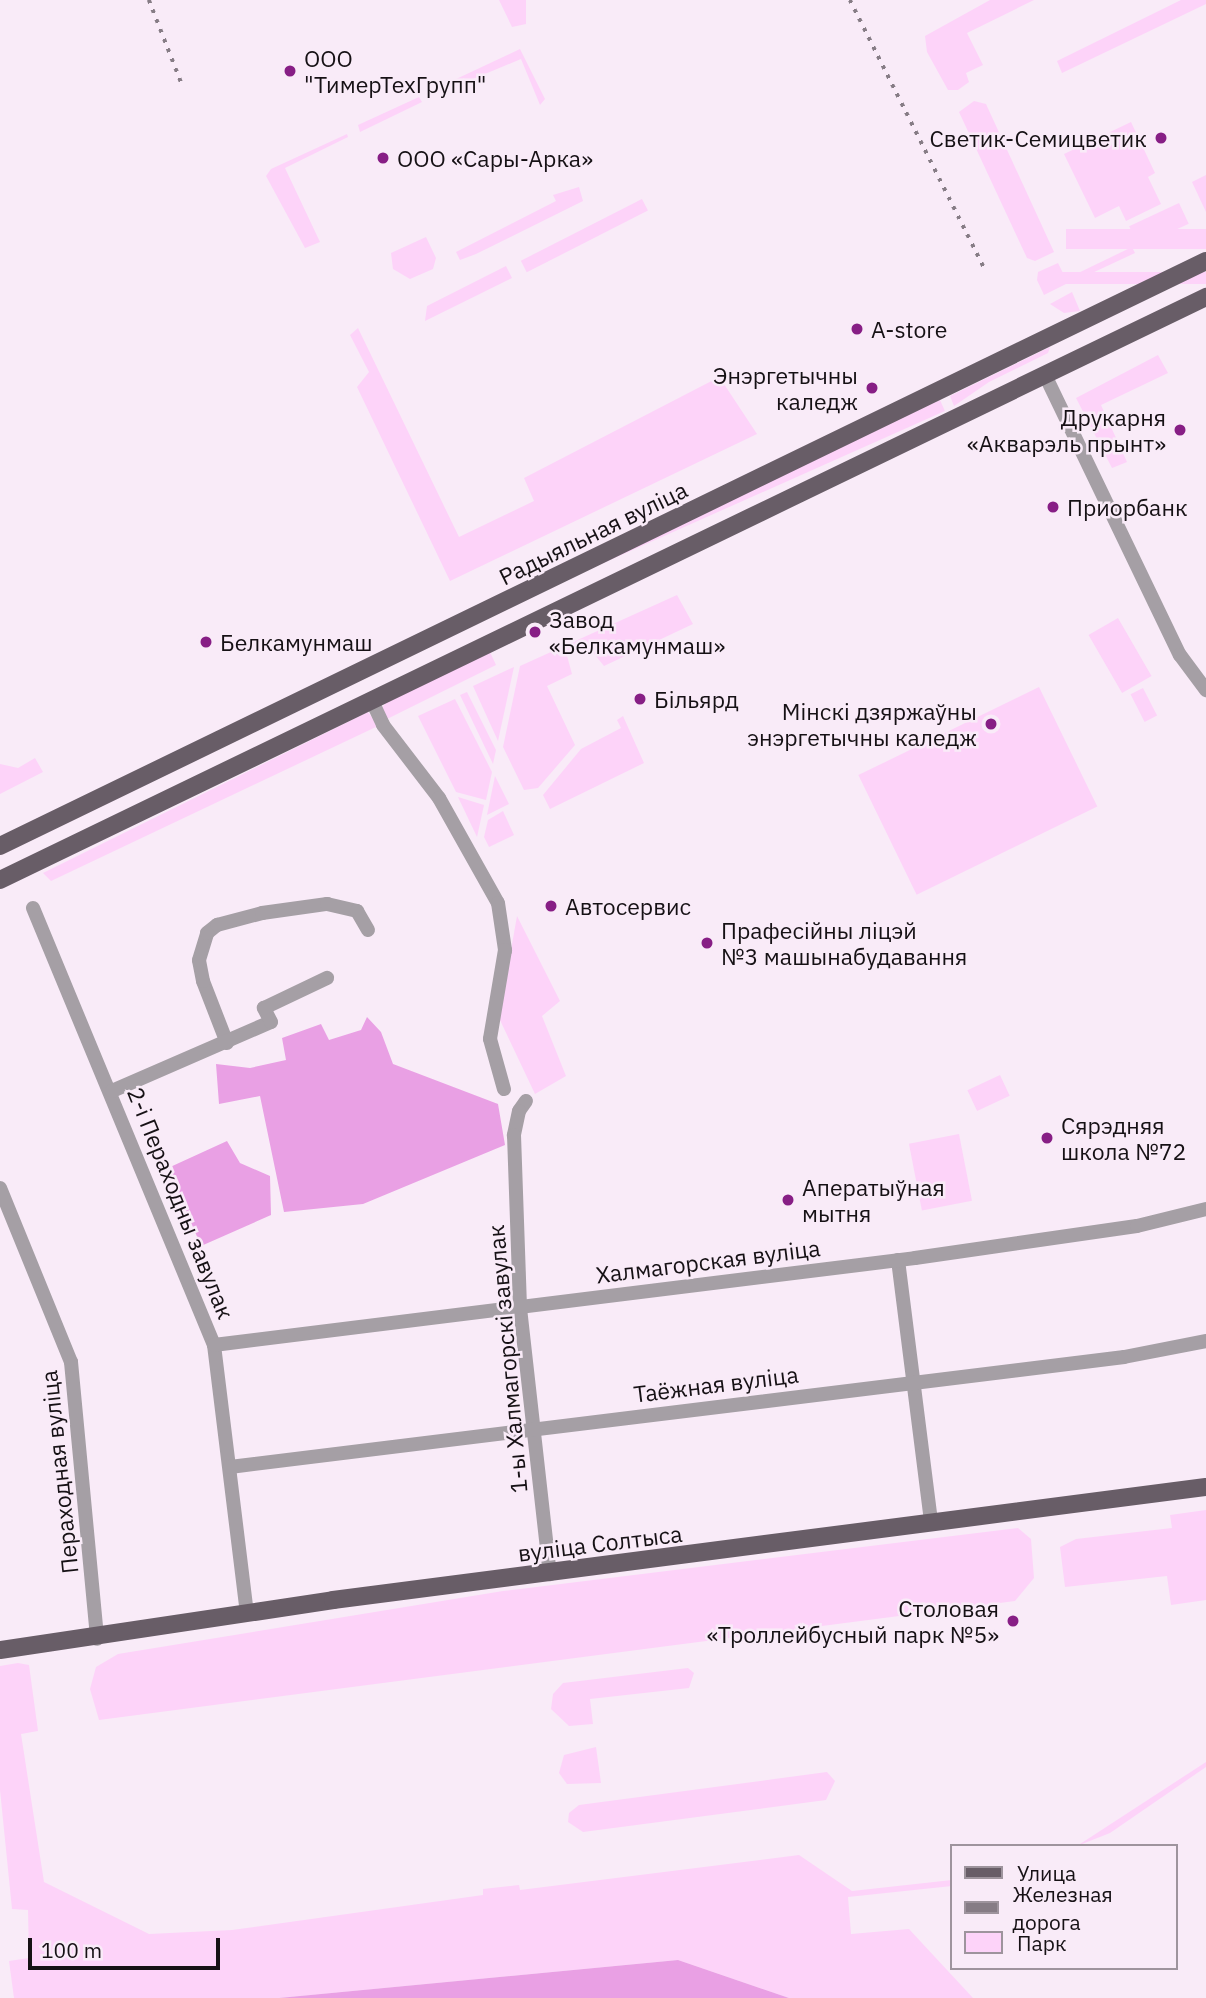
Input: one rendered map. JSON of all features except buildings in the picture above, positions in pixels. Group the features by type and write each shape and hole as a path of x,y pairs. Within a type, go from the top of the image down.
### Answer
{"main road":[{"name":"Радыяльная вуліца","path":"0,846 1206,261"},
{"path":"0,880 1206,298"},
{"path":"190,753 205,780"},
{"name":"вуліца Солтыса","path":"0,1650 97,1639 247,1613 1206,1488"}],"street":[{"path":"1045,375 1180,654 1206,690"},
{"path":"372,701 383,725 439,797 488,878 502,915 505,950 489,1039 504,1089"},
{"path":"227,1043 203,981 199,960 207,933 217,925 262,912 327,904 357,911 368,930"},
{"name":"2-і Пераходны завулак","path":"33,908 112,1091 214,1345 247,1613"},
{"path":"112,1091 271,1022 264,1008 327,978"},
{"name":"1-ы Халмагорскі завулак","path":"526,1101 514,1135 520,1308 550,1574"},
{"name":"Пераходная вуліца","path":"0,1188 71,1362 97,1639"},
{"name":"Халмагорская вуліца","path":"214,1345 898,1260 1137,1226 1206,1209"},
{"path":"898,1260 931,1522"},
{"name":"Таёжная вуліца","path":"230,1467 1124,1357 1206,1341"}],"green space":[{"path":"499,0 526,0 526,24 512,27"},
{"path":"990,0 1034,0 967,33 983,65 966,73 969,82 958,90 948,90 927,52 925,36"},
{"path":"1181,0 1206,0 1206,4 1062,73 1057,61"},
{"path":"520,49 545,99 540,105 521,59 454,87 454,80"},
{"path":"419,97 422,102 360,132 358,125"},
{"path":"974,101 986,104 1054,252 1035,261 1027,258 959,112"},
{"path":"1131,122 1155,173 1148,177 1161,204 1126,221 1119,206 1095,218 1064,154"},
{"path":"347,134 348,137 285,168 320,242 305,248 266,176 271,169"},
{"path":"1206,175 1206,212 1192,182"},
{"path":"579,187 583,201 460,260 456,252 556,201 553,195"},
{"path":"642,199 648,211 527,272 521,261"},
{"path":"1179,203 1189,224 1139,247 1129,226"},
{"path":"1066,229 1206,229 1206,249 1066,249"},
{"path":"426,237 436,258 433,269 410,279 393,269 391,253"},
{"path":"1132,247 1135,253 1075,281 1072,276"},
{"path":"1058,263 1068,283 1044,295 1037,280 1038,272"},
{"path":"506,266 512,278 425,321 427,306"},
{"path":"1062,272 1206,272 1206,284 1062,284"},
{"path":"1072,292 1080,311 1064,313 1050,304"},
{"path":"358,328 459,537 534,501 524,478 727,373 722,381 757,434 450,581 357,387 369,372 350,335"},
{"path":"1050,347 1048,353 989,382 954,406 950,396"},
{"path":"1158,355 1168,373 1101,405 1127,462 1112,468 1076,398"},
{"path":"940,400 945,411 484,616 480,605"},
{"path":"677,595 693,624 604,666 586,644 566,652 572,674 547,686 575,745 538,788 524,790 503,747 520,666"},
{"path":"1118,618 1152,676 1122,693 1089,635"},
{"path":"490,652 496,665 385,720 382,708 387,701"},
{"path":"514,667 498,741 473,686"},
{"path":"1039,687 1097,807 917,895 858,775"},
{"path":"1143,688 1157,716 1145,722 1131,694"},
{"path":"467,692 496,750 493,764 460,695"},
{"path":"455,699 492,772 486,800 456,792 418,716"},
{"path":"368,712 378,726 51,881 43,873"},
{"path":"623,716 644,763 550,809 543,795 581,749 621,728 617,720"},
{"path":"35,758 43,772 0,794 0,764 18,768"},
{"path":"495,776 509,804 487,815"},
{"path":"458,797 484,805 477,837"},
{"path":"503,811 514,835 489,847 484,837 488,820"},
{"path":"517,916 560,1001 542,1016 566,1076 535,1094 499,1018"},
{"path":"1000,1075 1010,1096 977,1111 967,1090"},
{"path":"959,1134 972,1201 922,1210 909,1144"},
{"path":"1206,1510 1206,1600 1171,1605 1167,1576 1065,1587 1060,1547 1076,1539 1172,1528 1170,1515"},
{"path":"1018,1528 1031,1539 1034,1578 1015,1601 99,1720 90,1689 96,1667 118,1654 503,1591"},
{"path":"18,1663 29,1665 38,1731 21,1734 44,1882 149,1934 232,1930 483,1895 483,1889 519,1885 520,1890 799,1855 852,1891 950,1880 950,1886 848,1897 851,1934 909,1929 973,1998 789,1998 678,1960 279,1998 14,1998 9,1961 29,1958 28,1910 12,1909 0,1790 0,1666"},
{"path":"688,1668 694,1673 689,1688 590,1699 593,1724 569,1726 551,1709 553,1694 563,1683"},
{"path":"596,1747 601,1783 567,1784 559,1773 564,1755"},
{"path":"1206,1762 1206,1767 1110,1833 1080,1844"},
{"path":"827,1772 835,1781 826,1800 583,1832 568,1822 569,1813 579,1805"}],"shaded area":[{"path":"367,1017 381,1032 393,1064 498,1104 505,1145 363,1204 284,1212 260,1096 219,1104 216,1064 250,1068 286,1060 282,1038 321,1024 329,1040 361,1030"},
{"path":"227,1141 240,1163 270,1176 271,1215 201,1246 168,1168"},
{"path":"678,1960 789,1998 279,1998"}],"railway":[{"path":"149,0 181,82"},
{"path":"850,0 984,268"}],"place":[{"name":"ООО \"ТимерТехГрупп\"","path":"290,71"},
{"name":"Светик-Семицветик","path":"1161,138"},
{"name":"ООО «Сары-Арка»","path":"383,158"},
{"name":"А-store","path":"857,329"},
{"name":"Энэргетычны каледж","path":"872,388"},
{"name":"Друкарня «Акварэль прынт»","path":"1180,430"},
{"name":"Приорбанк","path":"1053,507"},
{"name":"Завод «Белкамунмаш»","path":"535,632"},
{"name":"Белкамунмаш","path":"206,642"},
{"name":"Більярд","path":"640,699"},
{"name":"Мінскі дзяржаўны энэргетычны каледж","path":"991,724"},
{"name":"Автосервис","path":"551,906"},
{"name":"Прафесійны ліцэй №3 машынабудавання","path":"707,943"},
{"name":"Сярэдняя школа №72","path":"1047,1138"},
{"name":"Аператыўная мытня","path":"788,1200"},
{"name":"Столовая «Троллейбусный парк №5»","path":"1013,1621"}]}
